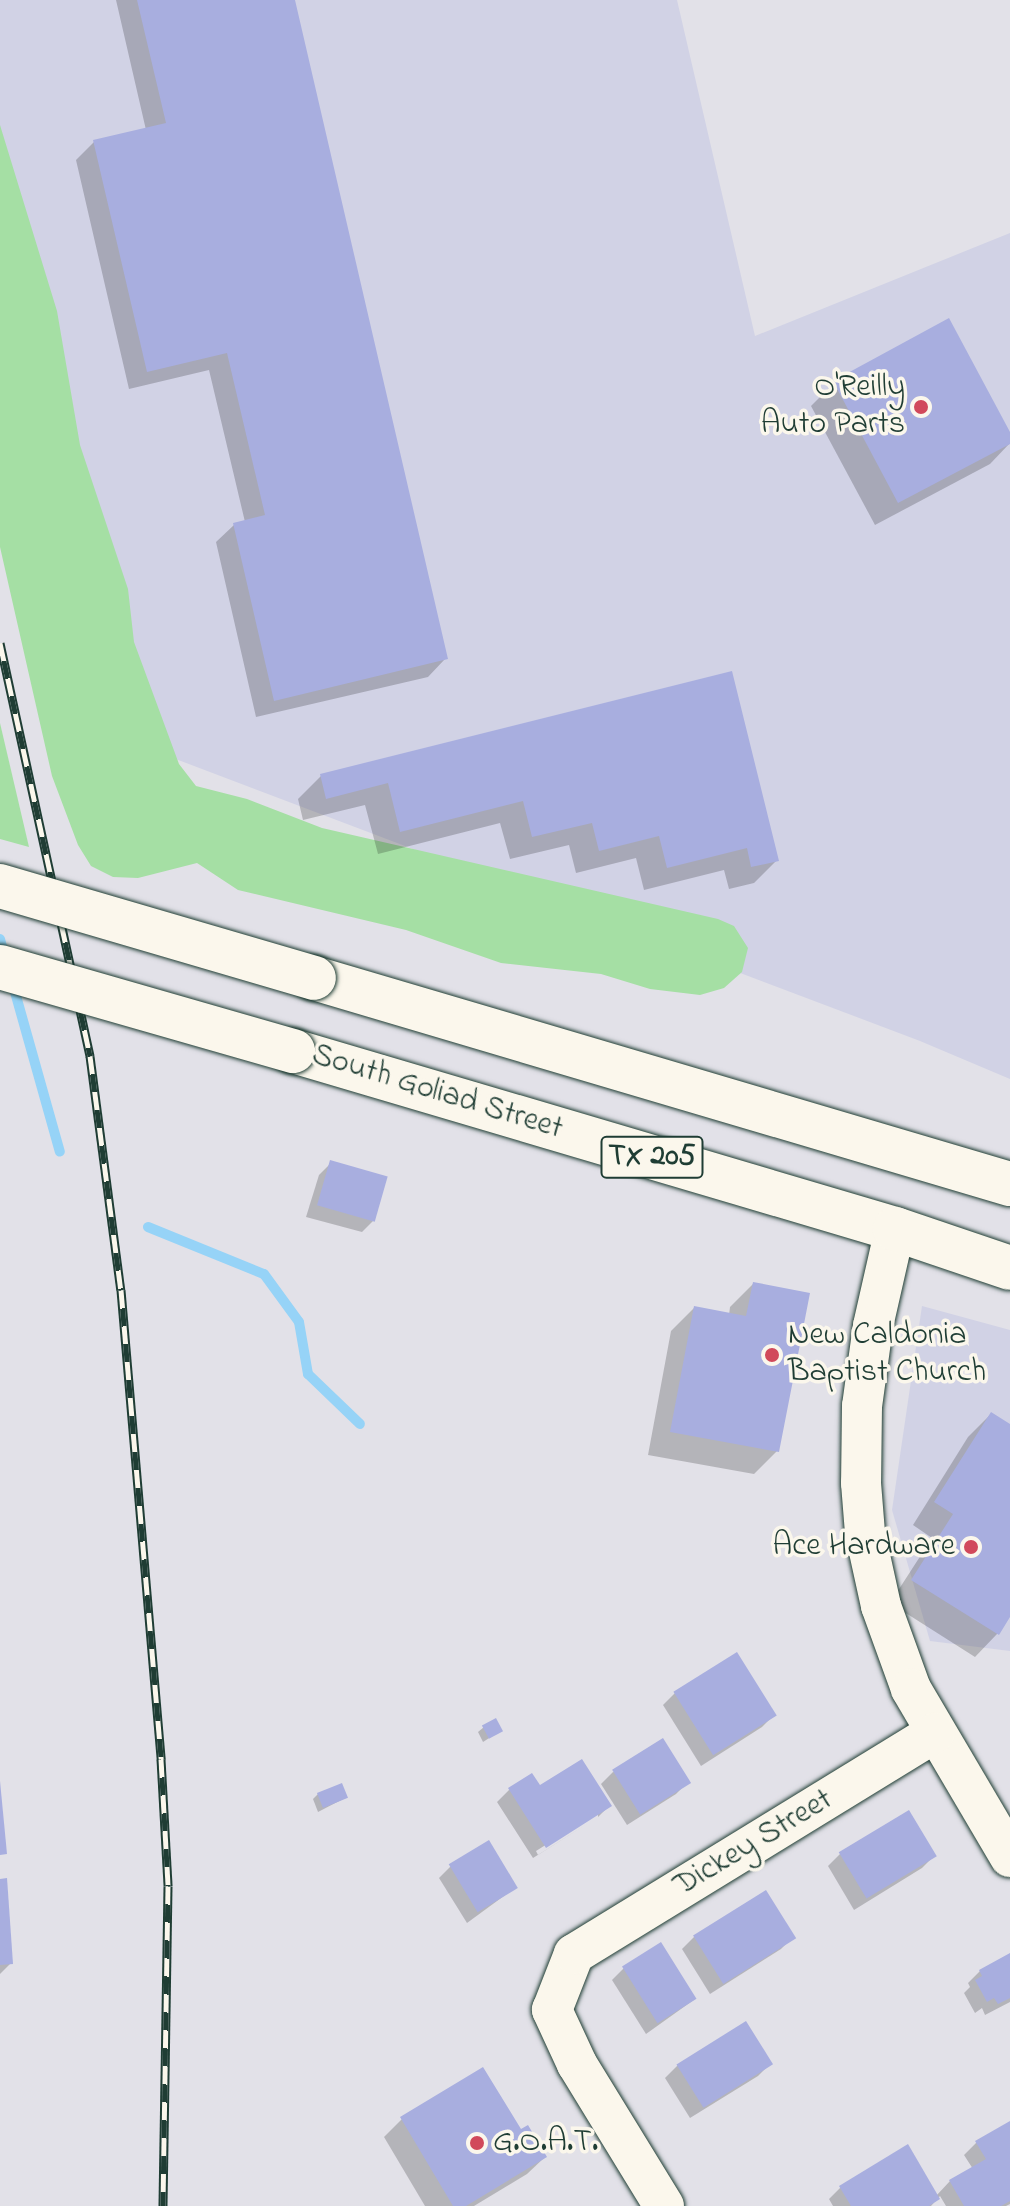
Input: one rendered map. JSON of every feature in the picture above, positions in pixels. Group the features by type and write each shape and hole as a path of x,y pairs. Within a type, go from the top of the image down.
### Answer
{"main road":[{"name":"TX 205","path":"0,886 1010,1184"},
{"name":"South Goliad Street","path":"0,967 895,1229 1010,1268"}],"street":[{"path":"895,1229 868,1362 861,1483 865,1533 881,1606 911,1689 1010,1857"},
{"name":"Dickey Street","path":"664,2206 577,2064 552,2010 574,1954 935,1733"}],"shaded area":[{"path":"0,0 677,0 755,336 1010,233 1010,1079 920,1041 144,747 0,157"},
{"path":"922,1306 1010,1330 1010,1651 930,1641 892,1510"}],"green space":[{"path":"0,125 57,311 80,445 128,589 134,642 179,764 196,786 247,799 322,828 718,919 734,926 748,948 742,972 724,988 700,995 650,989 601,974 501,963 406,930 238,890 197,863 138,878 113,877 91,866 78,845 52,776 0,547"},
{"path":"0,723 29,847 0,839"}],"building":[{"path":"137,0 295,0 448,659 274,701 233,523 265,515 227,353 147,372 93,140 166,123"},
{"name":"O'Reilly Auto Parts","path":"949,318 1010,432 1010,444 898,503 833,381"},
{"path":"732,671 779,861 751,867 747,848 667,868 659,836 599,851 592,823 532,837 523,801 400,832 388,783 326,799 320,774"},
{"path":"330,1160 388,1177 375,1222 317,1205"},
{"path":"753,1282 810,1293 779,1452 670,1432 694,1306 746,1316"},
{"name":"Ace Hardware","path":"991,1412 1010,1424 1010,1617 999,1635 911,1580 953,1514 934,1502"},
{"path":"737,1652 777,1716 713,1755 673,1692"},
{"path":"496,1718 503,1731 489,1739 482,1726"},
{"path":"663,1738 691,1783 640,1815 612,1770"},
{"path":"582,1759 612,1806 546,1848 508,1788 532,1773 540,1785"},
{"path":"0,1781 7,1854 0,1855"},
{"path":"342,1783 348,1798 323,1808 317,1793"},
{"path":"909,1810 937,1856 867,1899 839,1852"},
{"path":"489,1840 518,1888 478,1912 449,1864"},
{"path":"7,1878 13,1964 0,1965 0,1879"},
{"path":"766,1890 796,1938 723,1984 693,1936"},
{"path":"661,1942 697,1999 657,2023 622,1966"},
{"path":"1010,1953 1010,1998 998,2004 994,1998 987,2002 975,1980 982,1976 979,1970"},
{"path":"746,2021 773,2064 703,2108 676,2064"},
{"name":"G.O.A.T.","path":"483,2067 521,2129 528,2125 547,2157 466,2206 453,2206 400,2117"},
{"path":"1010,2121 1010,2201 1001,2206 964,2206 949,2180 986,2159 975,2141"},
{"path":"908,2144 940,2199 929,2206 851,2206 839,2186"}],"waterway":[{"path":"0,939 5,958"},
{"path":"13,985 60,1152"},
{"path":"148,1227 264,1274 299,1322 308,1374 360,1424"}],"railway":[{"path":"0,643 90,1056 121,1290 161,1759 168,1886 163,2206"}],"place":[{"name":"O'Reilly Auto Parts","path":"921,407"},
{"name":"New Caldonia Baptist Church","path":"772,1355"},
{"name":"Ace Hardware","path":"971,1547"},
{"name":"G.O.A.T.","path":"477,2143"}]}
